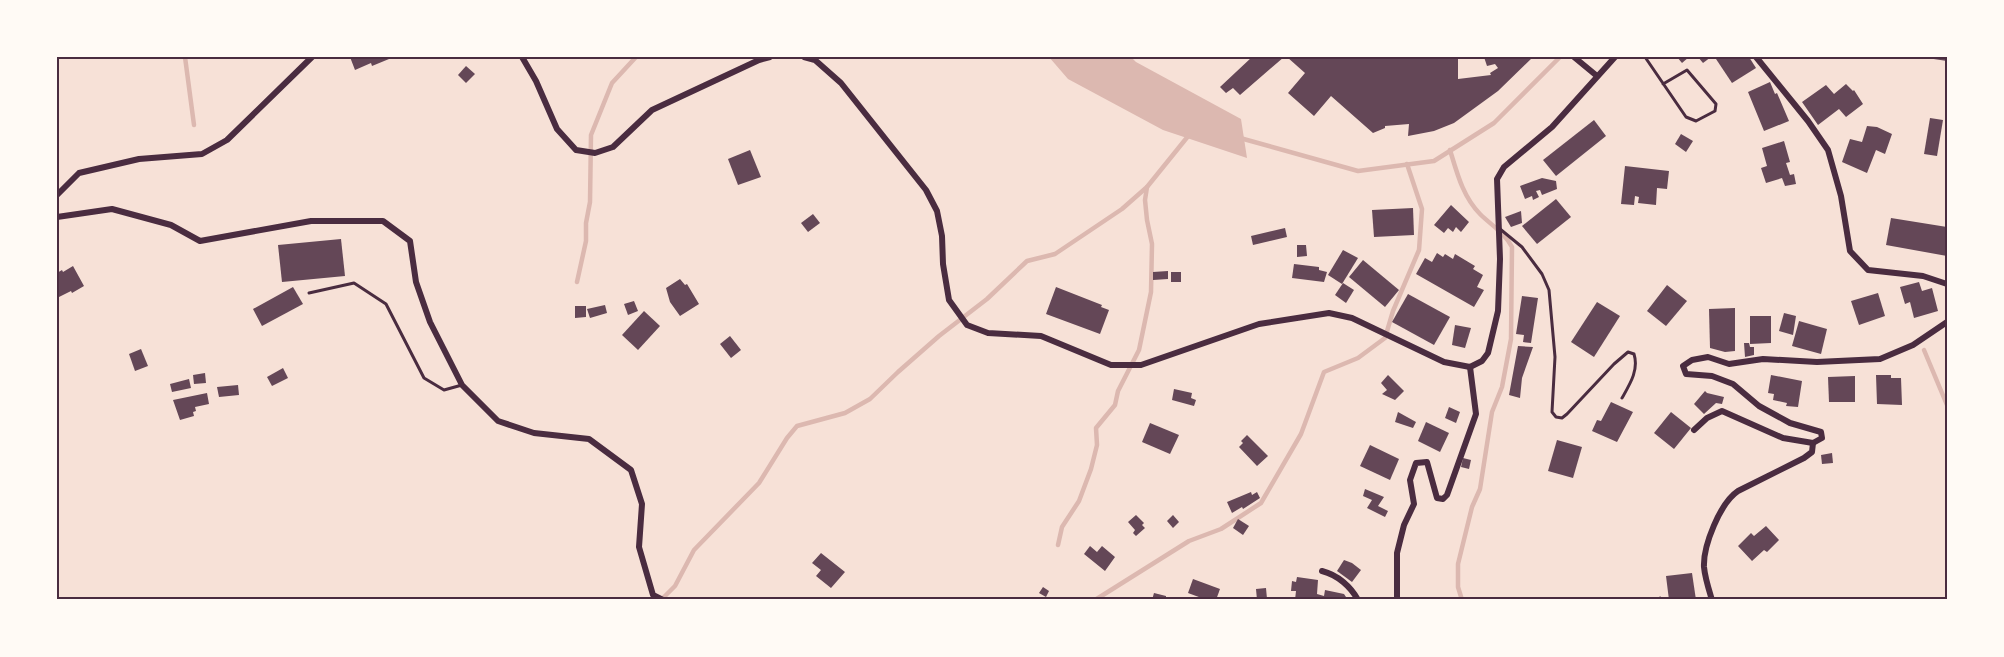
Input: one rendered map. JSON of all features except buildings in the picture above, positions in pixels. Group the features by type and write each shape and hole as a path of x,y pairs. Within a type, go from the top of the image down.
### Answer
{"street":[{"path":"57,195 79,174 139,159 202,154 228,140 312,57"},
{"path":"522,57 536,81 557,129 576,150 595,153 614,147 652,110 770,57"},
{"path":"804,57 815,60 841,83 926,190 937,211 949,300 967,326 988,333 1041,336 1111,366 1141,365 1259,324 1329,313 1352,318 1444,362 1470,367 1482,362 1488,353 1498,311 1497,179 1504,167 1552,127 1616,57"},
{"path":"1574,57 1598,76"},
{"path":"1756,57 1808,121 1828,150 1841,196 1850,251 1868,270 1923,276 1947,284"},
{"path":"57,217 112,209 171,225 200,241 311,221 383,221 410,241 416,282 430,322 462,385 498,421 534,433 589,439 632,470 642,504 639,547 653,595 663,600"},
{"path":"1694,430 1707,418 1722,411 1783,438 1813,443 1822,438 1821,432 1790,423 1759,406 1733,384 1712,376 1686,374 1683,366 1692,360 1708,357 1729,364 1763,359 1817,362 1880,359 1913,345 1947,322"},
{"path":"1397,600 1397,553 1404,525 1414,504 1411,474 1416,463 1427,462 1437,498 1443,499 1447,495 1476,414 1470,367"},
{"path":"1712,600 1704,569 1704,559 1708,541 1723,506 1738,491 1804,458 1812,452 1813,443"},
{"path":"1323,571 1352,589 1358,600"}],"lane":[{"path":"1499,228 1522,247 1542,274 1549,290 1555,357 1552,412 1556,417 1562,418 1628,352 1634,354 1636,366 1632,381 1622,398"},
{"path":"309,293 354,283 386,304 424,378 444,390 462,385"}],"path":[{"path":"1644,57 1686,117 1695,121 1715,111 1716,104 1687,70 1663,84"}],"shaded area":[{"path":"1049,57 1131,57 1136,62 1241,119 1247,158 1163,130 1068,79"}],"waterway":[{"path":"185,57 194,125"},
{"path":"577,282 586,241 586,223 590,202 591,135 612,83 636,57"},
{"path":"1240,138 1358,171 1434,161 1494,123 1560,57"},
{"path":"661,600 675,586 694,550 759,483 797,426 845,413 870,399 939,336 987,299 1027,261 1055,254 1122,209 1147,187 1189,135"},
{"path":"1450,150 1469,200 1480,214 1506,237 1512,247 1511,339 1502,387 1492,412 1480,489 1472,507 1458,564 1458,587 1462,600"},
{"path":"1095,600 1189,541 1221,529 1261,503 1301,434 1324,372 1358,358 1385,338 1393,311 1419,250 1422,209 1407,164"},
{"path":"1058,545 1062,527 1079,501 1091,469 1097,445 1096,428 1115,405 1118,391 1139,350 1151,292 1152,244 1145,200 1147,187"},
{"path":"1924,350 1947,405"}]}
